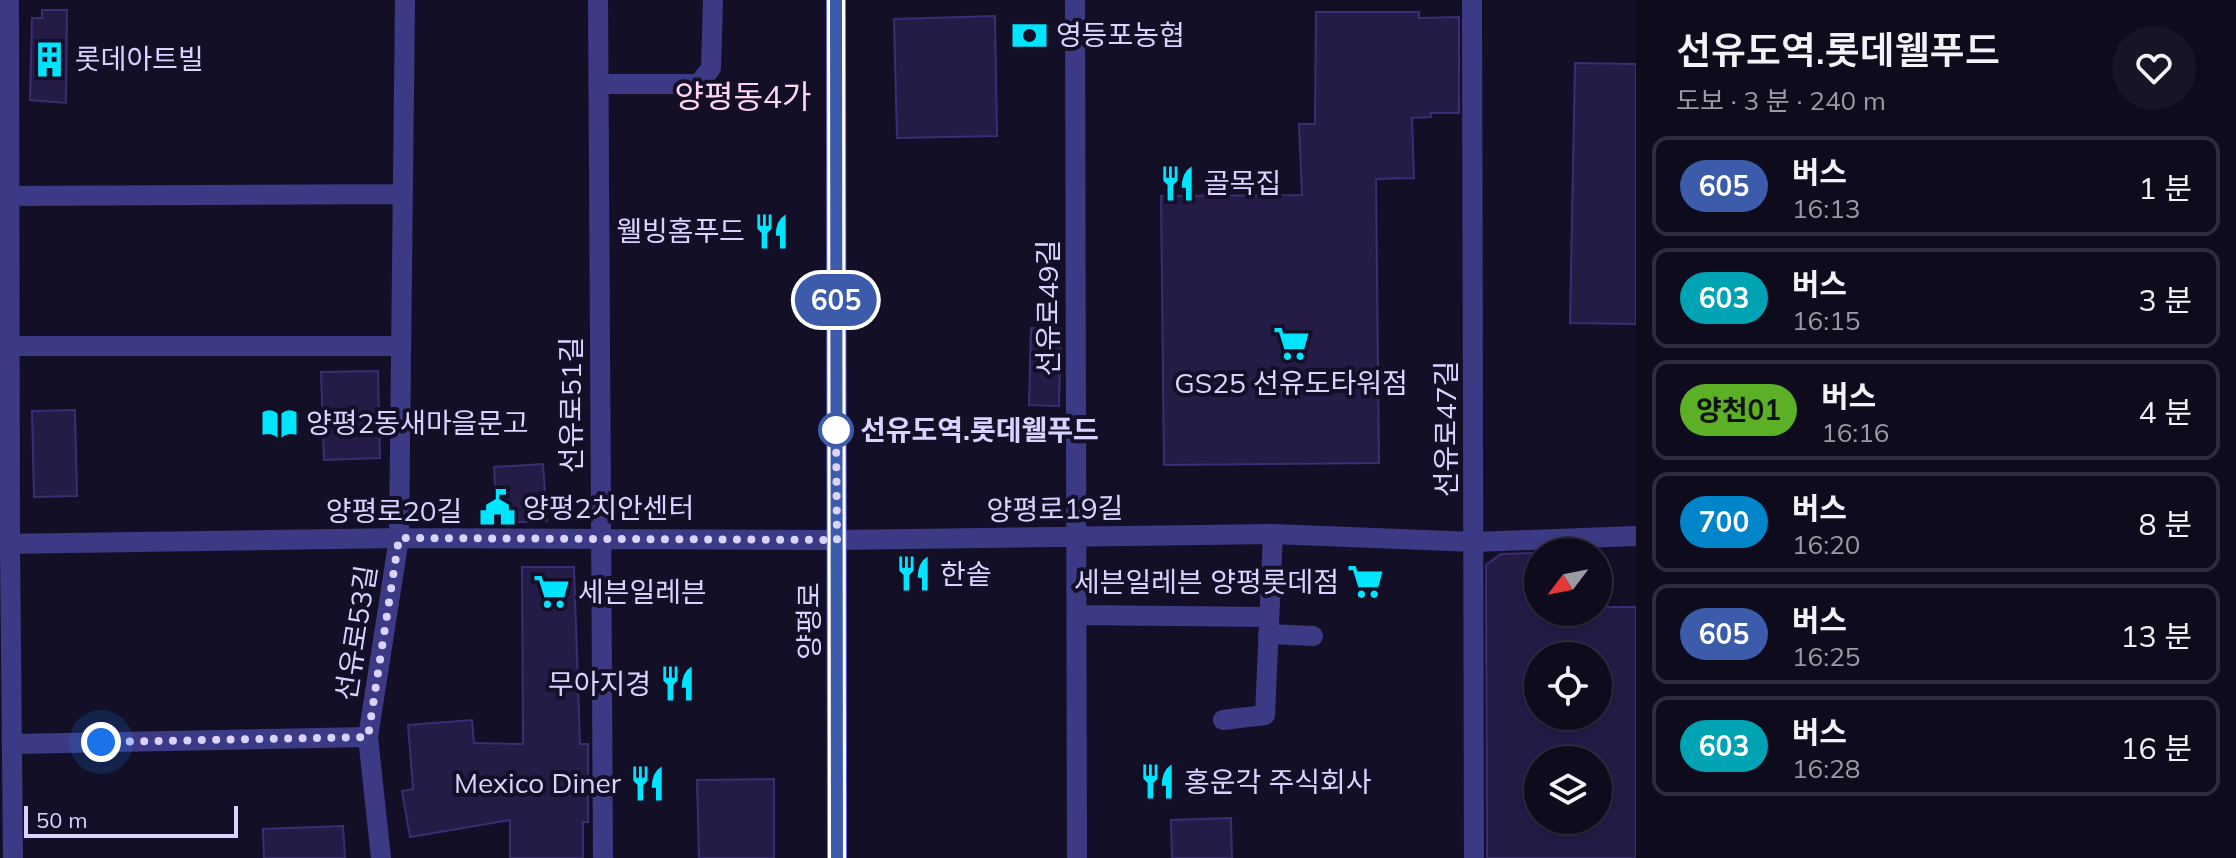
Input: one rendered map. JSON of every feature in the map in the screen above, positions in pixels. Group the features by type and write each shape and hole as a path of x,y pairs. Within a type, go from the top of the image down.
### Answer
{"main road":[{"name":"양평로","path":"836,0 837,858"}],"street":[{"path":"9,0 10,346 5,544 13,744 13,858"},
{"name":"선유로53길","path":"381,858 368,737 399,538 405,0"},
{"name":"선유로51길","path":"598,0 603,858"},
{"path":"598,84 699,84 711,68 713,0"},
{"name":"선유로49길","path":"1075,0 1077,858"},
{"name":"선유로47길","path":"1472,0 1474,858"},
{"path":"9,196 402,194"},
{"path":"10,346 400,346"},
{"path":"1223,720 1265,715 1273,534"},
{"name":"양평로19길","path":"837,540 1273,534 1475,542 1636,536"},
{"name":"양평로20길","path":"5,544 399,538 837,540"},
{"path":"1077,615 1268,625 1313,636"},
{"name":"선유로53길","path":"13,744 368,737"}],"building":[{"name":"롯데아트빌","path":"42,10 67,10 66,103 30,100 32,18 42,18"},
{"path":"1316,12 1419,12 1419,18 1459,17 1459,113 1431,113 1431,117 1412,118 1414,178 1376,179 1379,463 1164,465 1161,196 1302,195 1299,124 1315,124"},
{"path":"995,16 997,136 897,138 894,19"},
{"path":"1575,63 1636,64 1636,324 1570,323"},
{"path":"1031,328 1061,329 1059,406 1029,405"},
{"path":"378,371 380,458 324,460 321,372"},
{"path":"75,410 77,496 34,497 32,411"},
{"path":"543,464 547,521 497,523 494,467"},
{"path":"1524,553 1524,626 1612,626 1612,607 1636,607 1636,858 1487,858 1486,565 1501,554"},
{"path":"522,567 574,567 580,744 588,744 588,822 583,822 583,858 510,858 510,820 410,837 402,791 413,789 408,725 472,720 474,743 523,744"},
{"path":"774,779 774,858 699,858 697,780"},
{"path":"1231,818 1232,858 1172,858 1171,820"},
{"path":"343,826 345,858 264,858 263,829"}],"bus line":[{"name":"605","path":"836,0 837,858"}],"place":[{"name":"영등포농협","path":"1030,35"},
{"name":"롯데아트빌","path":"49,59"},
{"name":"골목집","path":"1178,183"},
{"name":"웰빙홈푸드","path":"771,231"},
{"name":"GS25 선유도타워점","path":"1291,343"},
{"name":"양평2동새마을문고","path":"280,423"},
{"name":"선유도역.롯데웰푸드","path":"836,430"},
{"name":"양평2치안센터","path":"497,508"},
{"name":"한솥","path":"914,574"},
{"name":"세븐일레븐 양평롯데점","path":"1365,582"},
{"name":"세븐일레븐","path":"552,592"},
{"name":"무아지경","path":"677,684"},
{"name":"홍운각 주식회사","path":"1158,782"},
{"name":"Mexico Diner","path":"647,783"}],"district":[{"name":"양평동4가","path":"743,97"}],"route":[{"path":"101,742 368,737 399,538 837,540 836,430"}]}
